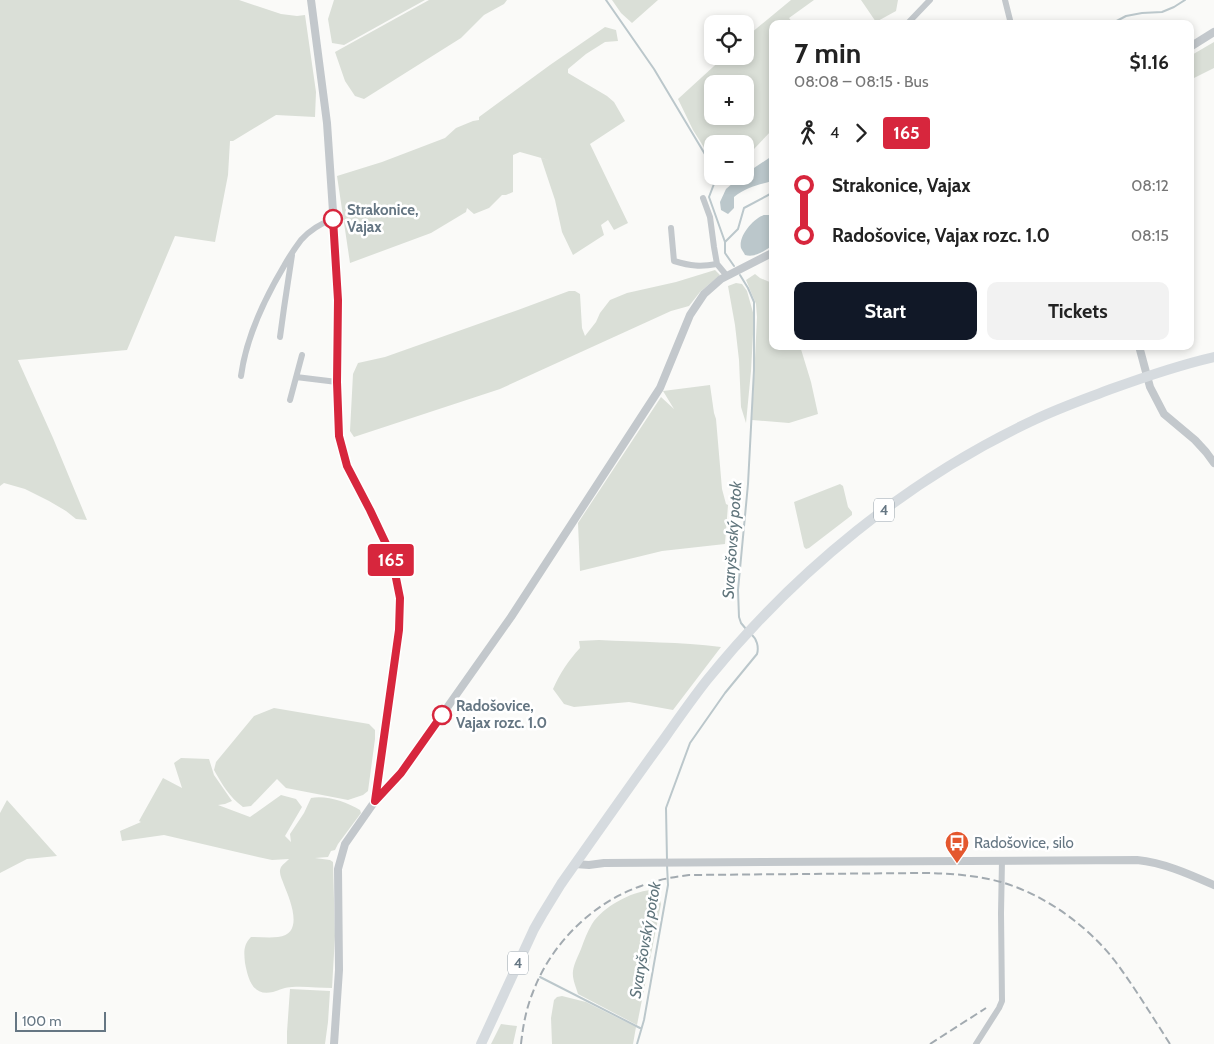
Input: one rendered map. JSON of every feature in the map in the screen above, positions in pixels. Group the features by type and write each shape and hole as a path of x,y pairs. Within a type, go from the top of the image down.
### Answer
{"main road":[{"name":"4","path":"481,1044 542,915 561,884 706,681 744,637 797,583 837,547 891,505 948,467 992,442 1034,420 1086,398 1148,376 1214,357"}],"street":[{"path":"311,0 327,123 338,300 337,382 339,436 347,466 387,546 400,598 399,630 375,801"},
{"path":"911,20 930,0"},
{"path":"1005,0 1010,20"},
{"path":"1194,44 1214,32"},
{"path":"702,198 710,217 718,264 727,276"},
{"path":"241,376 245,356 258,315 277,277 301,240 333,219"},
{"path":"671,228 674,261 688,266 702,267 718,264"},
{"path":"280,337 293,252"},
{"path":"334,1044 339,970 338,869 345,844 375,801 401,773 511,617 660,388 690,315 704,294 721,279 769,255"},
{"path":"1140,350 1150,387 1164,414 1195,440 1214,463"},
{"path":"290,400 302,355"},
{"path":"296,377 337,382"},
{"path":"976,1044 1002,1002 1000,913 1002,860"},
{"path":"575,864 1137,860 1152,861 1170,866 1214,885"}],"shaded area":[{"path":"0,0 239,0 281,14 305,15 316,92 315,117 276,115 230,141 228,175 215,242 175,236 127,350 18,360 87,520 76,519 49,501 25,489 4,483 0,486"},
{"path":"334,0 425,0 344,45 332,43 328,19"},
{"path":"429,0 507,0 504,4 484,15 461,38 364,99 355,96 345,81 335,52"},
{"path":"612,0 658,0 632,23 621,13"},
{"path":"791,0 814,0 789,18 791,20 769,20 769,133 754,149 754,135 704,135 704,147 678,99 704,75 704,125 754,125 754,75 704,75 715,65 754,65 754,31"},
{"path":"861,0 898,0 896,11 880,20 875,20"},
{"path":"605,27 616,30 618,41 605,42 586,54 568,69 568,73 607,96 614,102 625,121 590,144 628,223 614,230 608,220 601,225 604,235 573,255 562,232 555,200 541,158 552,161 520,152 513,155 513,192 502,195 489,208 474,214 467,208 466,212 431,233 350,263 337,176 382,162 445,138 456,128 479,120 479,117"},
{"path":"1214,42 1214,68 1194,78 1194,54"},
{"path":"769,158 769,182 752,187 734,197 734,208 728,214 721,210 720,202 726,189 731,185 754,185 754,168"},
{"path":"769,215 769,248 756,255 745,255 741,248 742,238 744,233 760,217"},
{"path":"715,270 720,275 700,292 689,306 671,311 500,389 354,437 350,431 353,374 358,363 385,357 569,291 575,291 580,294 582,328 585,336 610,300 627,293 676,282"},
{"path":"755,274 769,282 769,350 801,350 818,414 789,423 752,420 757,317 756,304 746,280"},
{"path":"736,283 742,284 747,291 754,316 746,423 741,407 739,360 728,286"},
{"path":"710,385 716,419 722,489 726,504 728,505 725,544 662,551 580,571 578,523 661,397 674,409 663,391"},
{"path":"840,484 843,486 852,515 806,549 794,502"},
{"path":"599,640 721,647 673,710 629,702 574,707 564,704 553,689 558,678 580,648 579,641"},
{"path":"274,708 369,724 375,730 375,739 368,791 363,795 348,800 286,788 277,779 251,806 243,807 238,803 226,790 214,770 216,762 254,716"},
{"path":"181,758 209,759 214,775 232,801 218,805 250,817 281,795 296,799 302,807 285,836 291,842 290,834 304,813 311,798 323,797 336,800 360,810 361,813 335,850 331,851 328,857 315,858 333,862 335,936 332,988 290,987 266,993 260,992 252,985 248,975 244,956 247,943 251,937 278,937 286,935 291,930 293,923 292,907 280,872 281,867 289,859 272,860 164,835 122,841 120,831 141,822 139,821 163,778 182,788 174,763"},
{"path":"7,800 57,856 27,859 0,873 0,813"},
{"path":"651,890 658,895 661,904 637,1025 578,994 573,971 587,933 597,918 618,901 643,891"},
{"path":"290,989 330,991 325,1044 287,1044"},
{"path":"562,996 586,1002 636,1027 633,1044 552,1044 551,1018 554,1000"},
{"path":"501,1024 517,1026 513,1044 491,1044"}],"waterway":[{"path":"606,0 654,69 704,153"},
{"name":"Svaryšovský potok","path":"1118,20 1126,16 1142,13 1162,12 1185,0"},
{"path":"714,185 709,197 725,242"},
{"name":"Svaryšovský potok","path":"734,266 725,253 725,242 738,229 744,208 769,195"},
{"name":"Svaryšovský potok","path":"740,275 754,302 754,370 748,484 738,590 739,617 746,629"},
{"name":"Svaryšovský potok","path":"667,860 666,808 690,743 725,693 757,654 757,643 751,634"},
{"name":"Svaryšovský potok","path":"637,1044 644,1020 668,885 667,865"},
{"path":"540,977 640,1028"}],"railway":[{"path":"521,1044 525,1018 531,998 541,974 551,958 575,927 590,914 623,893 653,882 689,875 921,873 961,875 1001,882 1033,895 1064,913 1092,935 1115,961 1170,1044"},
{"path":"930,1044 986,1008"}],"bus line":[{"name":"165","path":"333,219 338,300 337,382 339,436 347,466 387,546 400,598 399,630 375,801 401,773 442,715"}],"place":[{"name":"Strakonice, Vajax","path":"333,219"},
{"name":"Radošovice, Vajax rozc. 1.0","path":"442,715"},
{"name":"Radošovice, silo","path":"957,864"}]}
